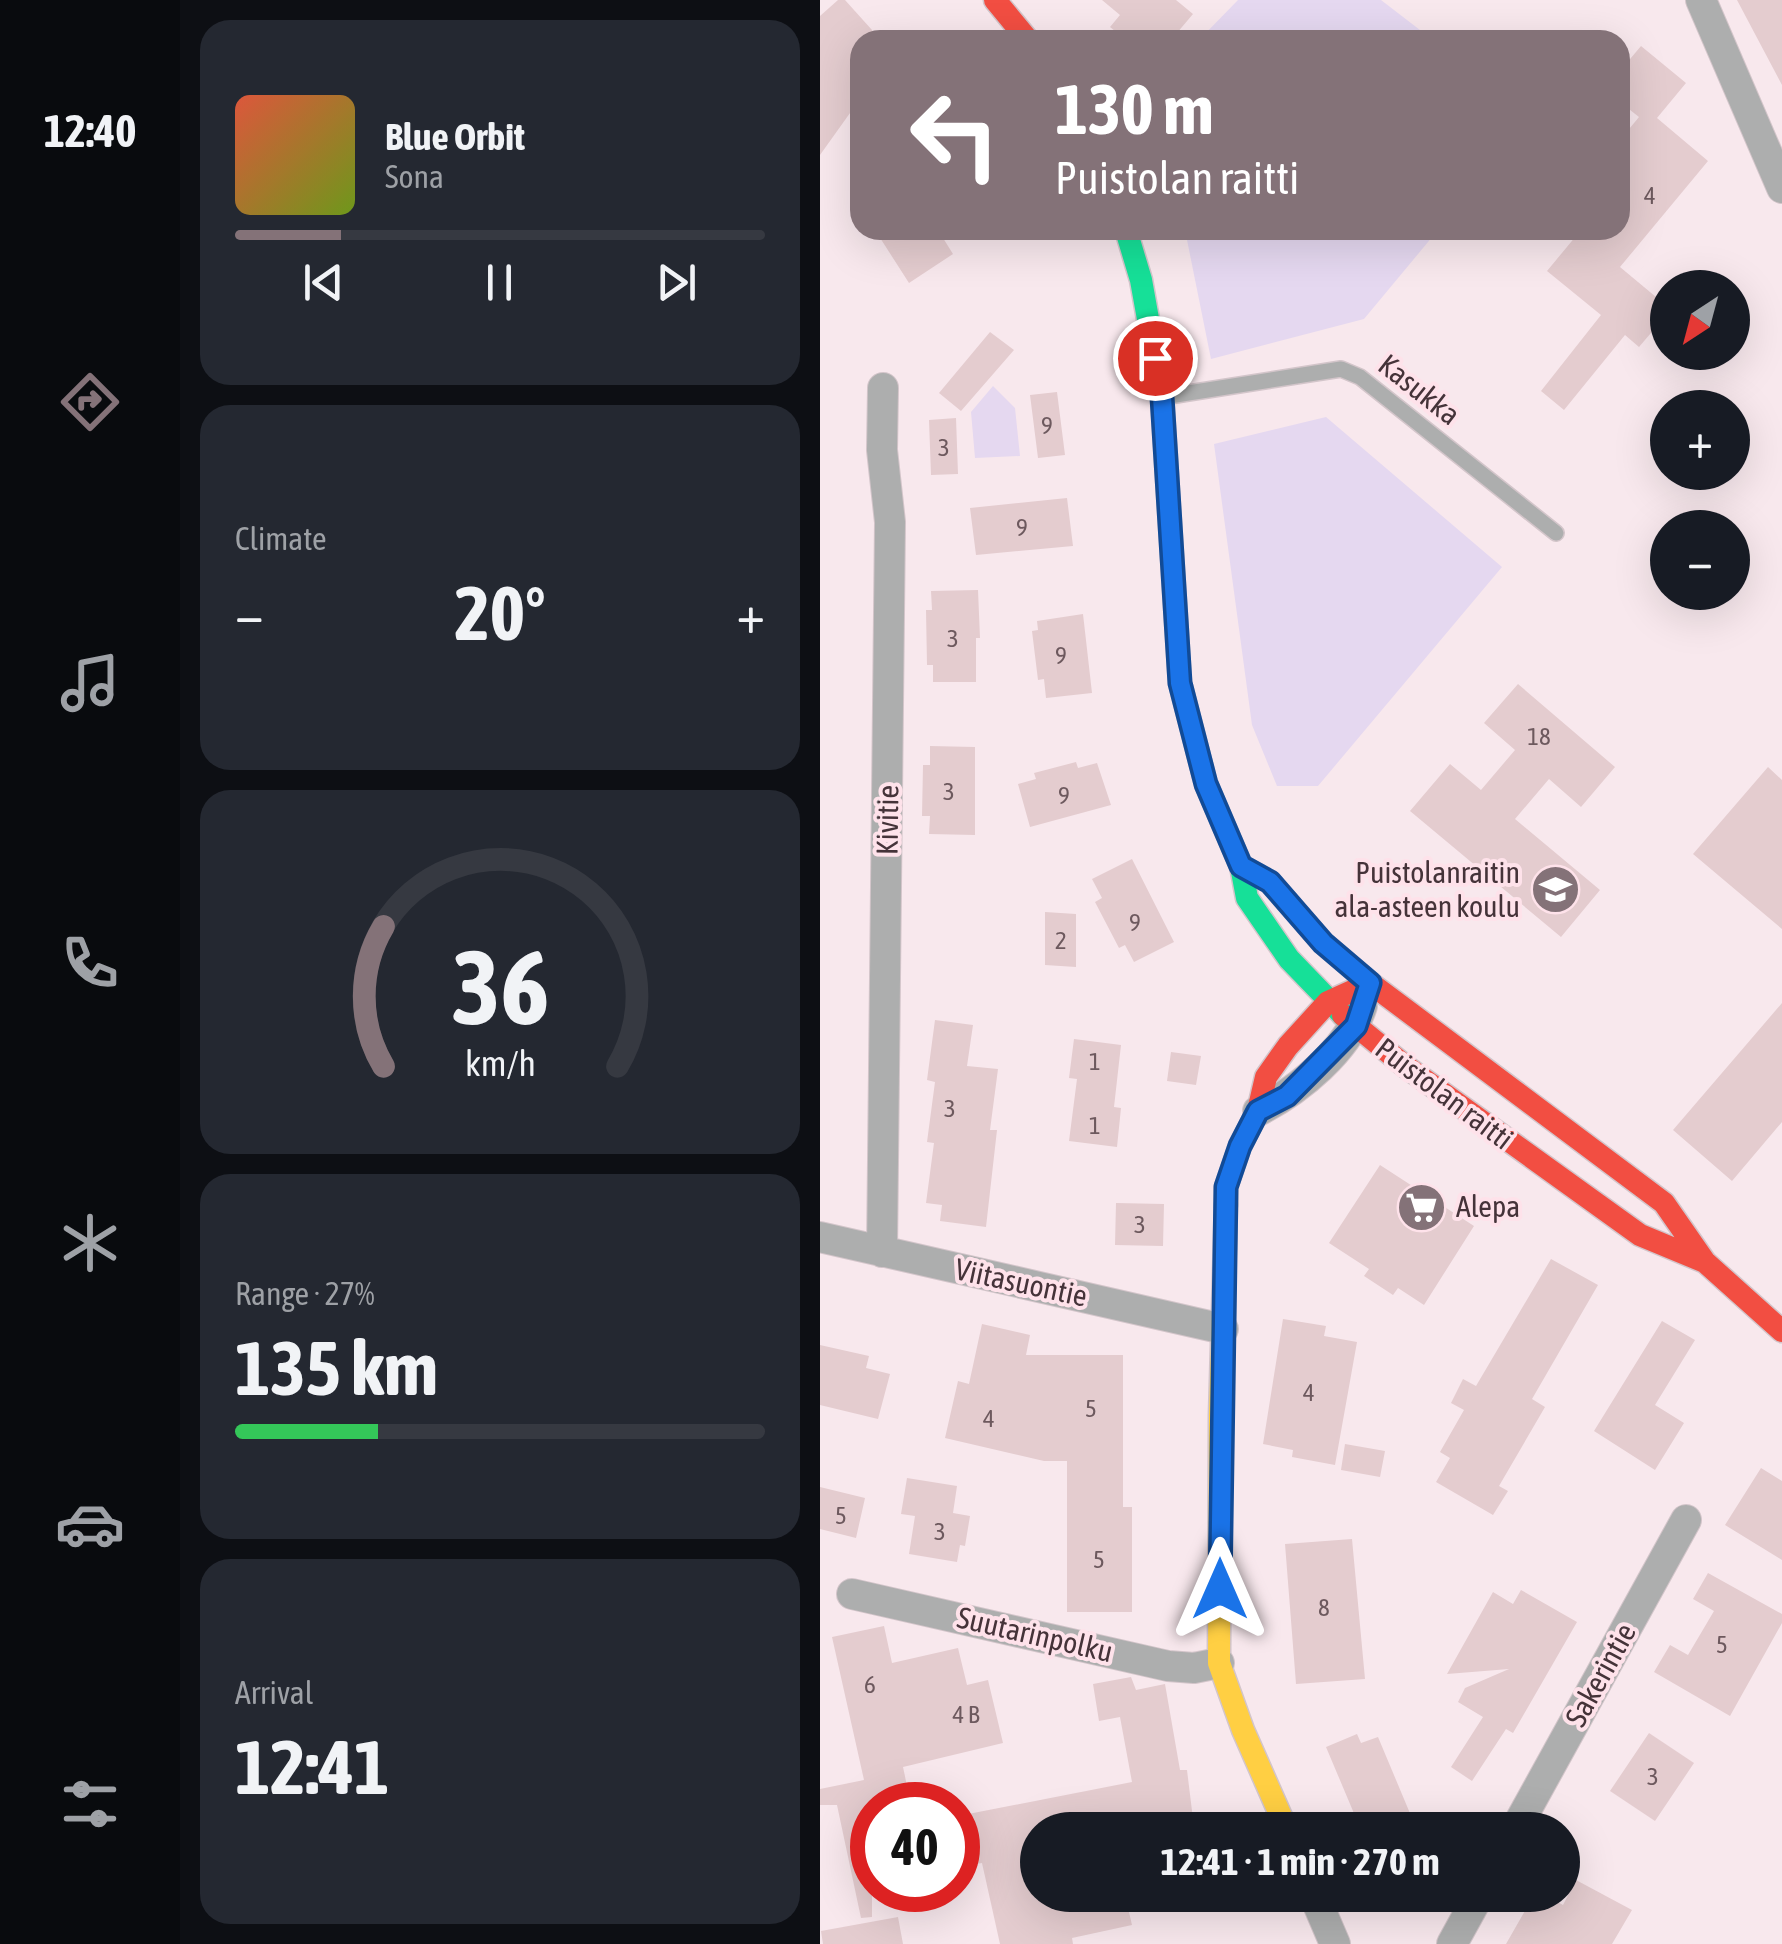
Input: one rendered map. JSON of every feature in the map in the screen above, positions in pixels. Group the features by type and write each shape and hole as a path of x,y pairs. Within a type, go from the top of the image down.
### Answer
{"main road":[{"path":"995,0 1020,30"},
{"name":"Puistolan raitti","path":"1129,240 1141,280 1162,397 1180,683 1206,784 1241,866 1247,898 1288,959 1356,1026 1471,1117 1640,1235 1705,1262"},
{"name":"Puistolan raitti","path":"1241,866 1270,882 1323,943 1370,983 1664,1203 1705,1262 1782,1331"},
{"path":"1279,1812 1242,1730 1219,1664 1226,1187 1240,1146 1258,1111 1266,1077 1328,1002 1370,983"}],"street":[{"path":"1701,0 1782,188"},
{"name":"Kivitie","path":"882,1252 890,522 882,450 883,388"},
{"path":"1258,1111 1287,1096 1356,1026 1370,983"},
{"name":"Viitasuontie","path":"820,1237 1223,1329"},
{"name":"Sakerintie","path":"1525,1812 1686,1520"},
{"name":"Suutarinpolku","path":"852,1594 1168,1666 1194,1668 1219,1664"},
{"path":"1321,1912 1335,1944"},
{"path":"1452,1944 1470,1912"}],"lane":[{"name":"Kasukka","path":"1162,397 1341,369 1360,377 1556,533"}],"shaded area":[{"path":"1238,0 1381,0 1420,30 1209,30"},
{"path":"1187,240 1430,240 1364,319 1211,359"},
{"path":"993,386 1015,408 1020,456 975,458 971,412"},
{"path":"1326,417 1502,567 1318,786 1277,786 1252,725 1214,444"}],"building":[{"path":"838,0 845,0 872,30 850,30 850,113 820,155 820,16"},
{"path":"1102,0 1176,0 1193,14 1179,30 1114,30 1110,27 1120,15"},
{"path":"1737,0 1782,0 1782,85"},
{"path":"1641,46 1686,83 1657,118 1708,161 1620,267 1650,292 1650,334 1639,347 1625,335 1564,410 1541,391 1601,315 1547,271 1573,240 1630,240 1630,128 1639,117 1630,110 1630,59"},
{"path":"881,240 944,240 953,254 909,283"},
{"path":"990,332 1014,350 961,411 939,393"},
{"path":"1057,392 1065,455 1038,458 1030,395"},
{"path":"956,418 958,474 931,475 929,420"},
{"path":"1067,498 1073,546 976,555 970,508"},
{"path":"978,590 980,638 976,638 976,682 933,682 933,665 927,665 926,610 932,610 931,591"},
{"path":"1083,614 1092,693 1046,698 1044,679 1038,680 1032,631 1038,630 1037,621"},
{"path":"1518,684 1615,767 1581,807 1549,779 1515,819 1600,890 1561,937 1410,811 1450,764 1481,790 1515,750 1484,723"},
{"path":"930,746 975,747 975,835 929,834 930,816 922,816 923,765 930,765"},
{"path":"1076,762 1078,768 1097,763 1111,805 1030,827 1018,784 1036,779 1034,773"},
{"path":"1768,767 1782,780 1782,929 1693,854"},
{"path":"1132,859 1174,942 1134,962 1125,945 1119,948 1095,902 1102,898 1092,879"},
{"path":"1045,912 1076,914 1076,967 1045,965"},
{"path":"1782,1003 1782,1122 1732,1181 1673,1130"},
{"path":"935,1020 973,1025 967,1066 998,1069 990,1130 997,1130 986,1227 940,1221 942,1205 926,1203 934,1143 927,1142 935,1082 927,1080"},
{"path":"1074,1039 1121,1045 1114,1107 1121,1108 1117,1147 1069,1141 1077,1079 1069,1078"},
{"path":"1171,1052 1201,1056 1196,1085 1167,1081"},
{"path":"1380,1165 1474,1226 1424,1305 1398,1288 1393,1295 1364,1276 1369,1269 1329,1243"},
{"path":"1116,1203 1164,1204 1163,1246 1115,1245"},
{"path":"1551,1259 1598,1285 1532,1399 1545,1407 1499,1486 1508,1491 1493,1515 1436,1482 1450,1458 1440,1452 1464,1410 1451,1403 1463,1379 1476,1386"},
{"path":"1283,1319 1326,1326 1324,1336 1357,1342 1335,1465 1292,1457 1293,1450 1263,1444"},
{"path":"1662,1321 1695,1340 1655,1405 1684,1423 1655,1470 1594,1431"},
{"path":"982,1324 1030,1335 1026,1355 1123,1355 1123,1507 1132,1507 1132,1612 1067,1612 1067,1461 1044,1461 945,1438 958,1381 969,1384"},
{"path":"820,1345 869,1356 866,1368 890,1374 878,1419 820,1405"},
{"path":"1345,1444 1385,1451 1380,1477 1341,1470"},
{"path":"1761,1468 1782,1481 1782,1560 1725,1525"},
{"path":"907,1478 957,1486 953,1513 970,1516 965,1546 960,1545 957,1562 909,1554 915,1516 901,1514"},
{"path":"820,1487 865,1498 856,1538 820,1529"},
{"path":"1352,1539 1365,1679 1296,1684 1285,1544"},
{"path":"1708,1573 1782,1614 1782,1623 1730,1716 1654,1672 1670,1645 1688,1655 1714,1611 1693,1599"},
{"path":"1521,1590 1577,1622 1513,1733 1506,1729 1472,1781 1451,1767 1483,1717 1458,1702 1465,1688 1509,1669 1447,1674 1493,1592 1513,1604"},
{"path":"884,1626 892,1663 958,1648 967,1685 988,1680 1003,1743 903,1767 906,1782 854,1782 864,1780 832,1637"},
{"path":"1131,1677 1136,1690 1165,1684 1180,1770 1187,1770 1192,1812 1020,1812 1020,1912 1129,1912 1132,1925 1072,1938 1073,1944 1000,1944 980,1863 980,1812 1132,1782 1120,1717 1099,1721 1093,1684"},
{"path":"1649,1733 1694,1763 1655,1821 1610,1791"},
{"path":"1357,1734 1361,1743 1378,1737 1409,1812 1353,1812 1326,1747"},
{"path":"850,1783 850,1866 837,1805 820,1805 820,1789"},
{"path":"1580,1882 1632,1910 1612,1944 1506,1944 1524,1912 1580,1912"},
{"path":"860,1912 872,1912 872,1917 861,1918"},
{"path":"898,1917 903,1944 823,1944 821,1931"}],"traffic: fast":[{"path":"1129,240 1141,280 1162,397 1180,683 1206,784 1241,866 1247,898 1289,959 1343,1015"}],"traffic: slow":[{"path":"1226,1205 1219,1663 1279,1812"}],"traffic: jam":[{"path":"995,0 1020,30"},
{"path":"1241,866 1270,882 1323,943 1370,983 1664,1203 1705,1262 1782,1331"},
{"path":"1226,1205 1226,1187 1240,1146 1258,1111 1266,1077 1328,1002 1370,983"},
{"path":"1343,1015 1405,1066 1640,1235 1705,1262"}],"place":[{"name":"Puistolanraitin ala-asteen koulu","path":"1555,890"},
{"name":"Alepa","path":"1421,1207"}],"route":[{"path":"1155,358 1162,397 1180,683 1206,784 1241,866 1270,882 1323,943 1370,983 1356,1026 1287,1096 1258,1111 1240,1146 1226,1187 1220,1589"}]}
